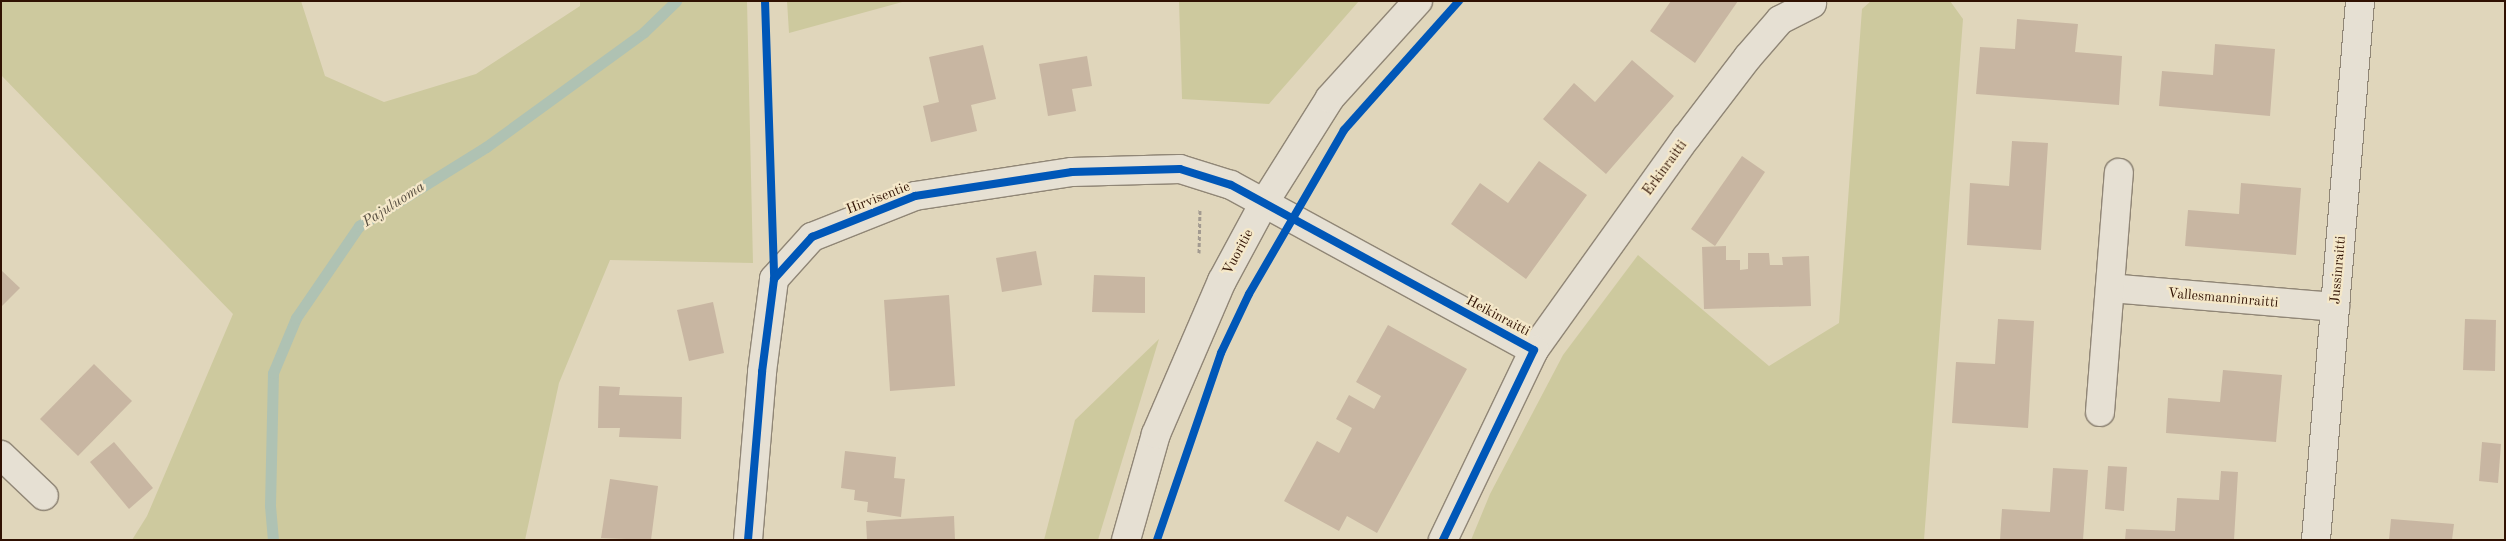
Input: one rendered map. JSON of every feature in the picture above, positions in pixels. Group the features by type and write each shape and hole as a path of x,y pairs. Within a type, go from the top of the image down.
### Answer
{"street":[{"name":"Vuoritie","path":"1126,540 1156,434 1222,281 1264,204 1330,98 1418,1"},
{"name":"Jussinraitti","path":"2316,540 2360,1"},
{"name":"Erkinraitti","path":"1534,350 1686,138 1748,57 1780,20 1812,4"},
{"name":"Hirvisentie","path":"748,540 762,372 774,279 812,237 915,196 1072,172 1180,169 1231,185 1264,204"},
{"path":"2100,412 2119,173"},
{"name":"Heikinraitti","path":"1264,204 1534,350 1443,540"},
{"name":"Vallesmanninraitti","path":"2110,288 2335,307"},
{"path":"1,455 44,496"}],"shaded area":[{"path":"1,1 301,1 325,76 384,102 476,74 580,6 580,1 747,1 753,263 610,260 559,383 525,540 132,540 147,516 233,314 1,75"},
{"path":"787,1 906,1 789,33"},
{"path":"1179,1 1359,1 1269,104 1182,99"},
{"path":"1871,1 1950,1 1963,19 1924,540 1471,540 1490,494 1563,355 1638,255 1769,366 1839,323 1862,9"},
{"path":"1159,339 1098,540 1044,540 1075,420"}],"building":[{"path":"1671,1 1738,1 1695,63 1650,31"},
{"path":"2017,19 2078,24 2075,52 2122,56 2119,105 1976,94 1980,47 2015,49"},
{"path":"2215,44 2275,49 2270,116 2159,106 2162,71 2213,75"},
{"path":"983,45 996,99 971,105 977,131 931,142 923,106 939,102 929,57"},
{"path":"1087,56 1092,86 1072,89 1076,111 1048,116 1039,64"},
{"path":"1632,60 1674,96 1606,174 1543,119 1574,83 1595,102"},
{"path":"2012,141 2048,143 2041,250 1967,245 1970,183 2009,186"},
{"path":"1742,156 1765,172 1715,246 1691,229"},
{"path":"1539,161 1587,195 1526,279 1451,224 1480,183 1508,203"},
{"path":"2241,183 2301,188 2296,255 2185,246 2188,210 2239,214"},
{"path":"1726,246 1726,260 1740,260 1740,270 1748,269 1748,253 1769,253 1770,265 1783,265 1782,257 1809,256 1811,306 1704,309 1702,247"},
{"path":"1036,251 1042,285 1002,292 996,258"},
{"path":"1,270 20,288 1,307"},
{"path":"1094,275 1145,277 1145,313 1092,312"},
{"path":"949,295 955,386 890,391 884,300"},
{"path":"713,302 724,353 689,361 677,310"},
{"path":"1998,319 2034,321 2028,428 1952,423 1956,362 1995,364"},
{"path":"2465,319 2496,320 2495,371 2463,370"},
{"path":"1388,325 1467,369 1377,533 1347,516 1339,531 1284,501 1317,441 1339,453 1352,428 1336,419 1349,395 1374,409 1381,396 1356,382"},
{"path":"94,364 132,401 78,456 40,419"},
{"path":"2223,370 2282,375 2276,442 2166,433 2168,398 2220,402"},
{"path":"599,386 620,387 619,395 682,397 681,439 619,437 620,428 598,428"},
{"path":"114,442 153,488 129,509 90,462"},
{"path":"2482,442 2501,444 2498,483 2479,481"},
{"path":"845,451 896,457 894,478 905,479 901,517 867,512 868,502 854,500 855,490 841,488"},
{"path":"2108,466 2127,467 2124,511 2105,509"},
{"path":"2053,468 2088,470 2083,540 2000,540 2002,509 2050,512"},
{"path":"2221,471 2238,472 2234,540 2125,540 2126,529 2175,531 2177,498 2219,500"},
{"path":"610,479 658,486 651,540 601,538"},
{"path":"954,516 955,540 867,540 866,521"},
{"path":"2391,519 2454,524 2452,540 2389,540"}],"waterway":[{"name":"Pajuluoma","path":"273,540 270,505 273,373 296,318 359,226 486,147 644,32 676,1"}],"cycle path":[{"path":"765,1 774,279"},
{"path":"1157,540 1221,353 1249,294 1344,130 1459,1"},
{"path":"748,540 762,372 774,279 812,237 915,196 1072,172 1180,169 1231,185 1534,350 1443,540"}]}
